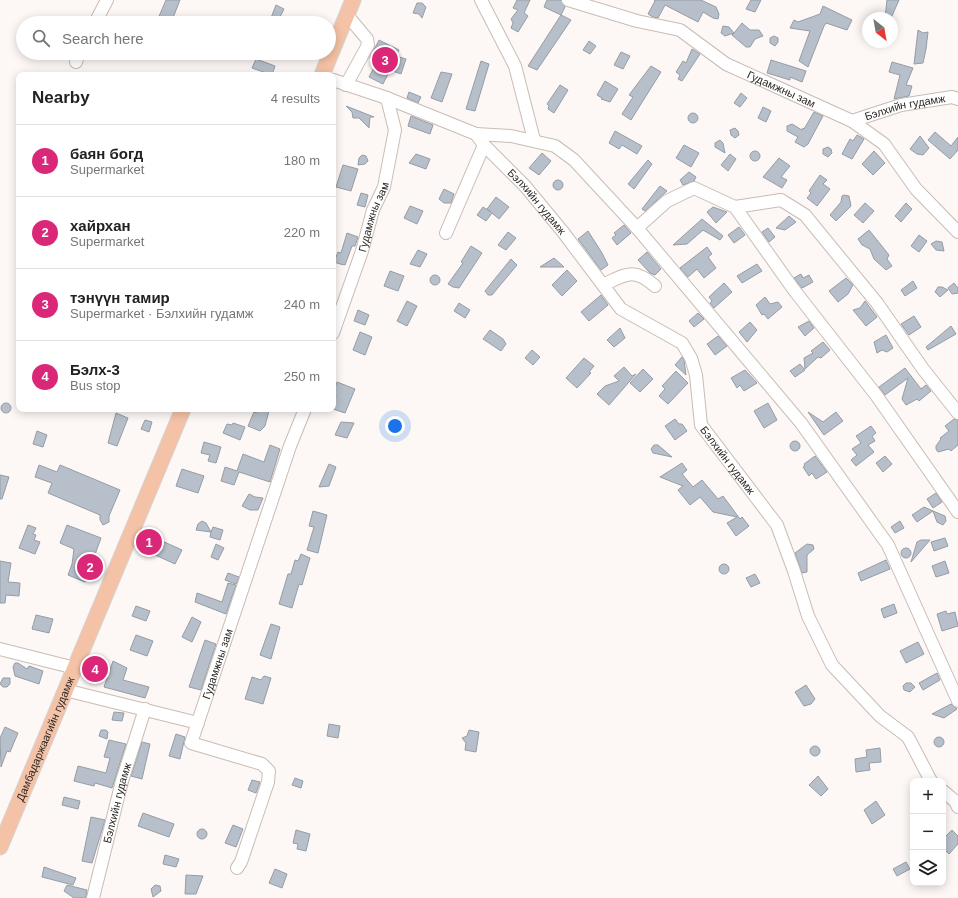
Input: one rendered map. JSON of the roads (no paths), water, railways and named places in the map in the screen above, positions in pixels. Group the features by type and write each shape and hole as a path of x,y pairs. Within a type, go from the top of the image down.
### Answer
{"main road":[{"path":"336,41 354,0"},
{"path":"323,72 328,60"},
{"name":"Дамбадаржаагийн гудамж","path":"0,847 182,412"}],"street":[{"path":"99,16 107,0"},
{"path":"481,0 514,66 534,140"},
{"name":"Гудамжны зам","path":"568,0 637,22 680,30 726,64 852,120 884,144 916,189 958,232"},
{"path":"346,85 368,45 367,39 347,15"},
{"path":"336,81 387,98 476,134 511,136 555,146 574,160 637,228 801,423 888,545 958,701"},
{"name":"Бэлхийн гудамж","path":"852,120 901,105 952,96 958,99"},
{"name":"Гудамжны зам","path":"336,324 362,250 373,210 384,187 395,130 387,98"},
{"name":"Бэлхийн гудамж","path":"476,134 484,145 525,186 563,232 621,309 682,343 691,358 696,375 701,425 777,525 794,571 808,616 832,665 880,716 908,737 929,778"},
{"path":"446,233 484,145"},
{"path":"637,228 667,201 694,188 735,207 794,290 876,395 958,512"},
{"path":"735,207 781,200 805,215 876,303 923,369 958,413"},
{"path":"603,286 623,275 632,273 644,276 655,286"},
{"name":"Гудамжны зам","path":"237,868 241,862 266,789 269,771 262,764 191,743 290,446 304,412"},
{"path":"0,649 75,668"},
{"path":"65,690 198,723"},
{"name":"Бэлхийн гудамж","path":"93,898 122,781 145,709"},
{"path":"946,794 955,801 958,807"}],"place":[{"name":"тэнүүн тамир","path":"385,60"},
{"name":"баян богд","path":"149,542"},
{"name":"хайрхан","path":"90,567"},
{"name":"Бэлх-3","path":"95,669"}]}
